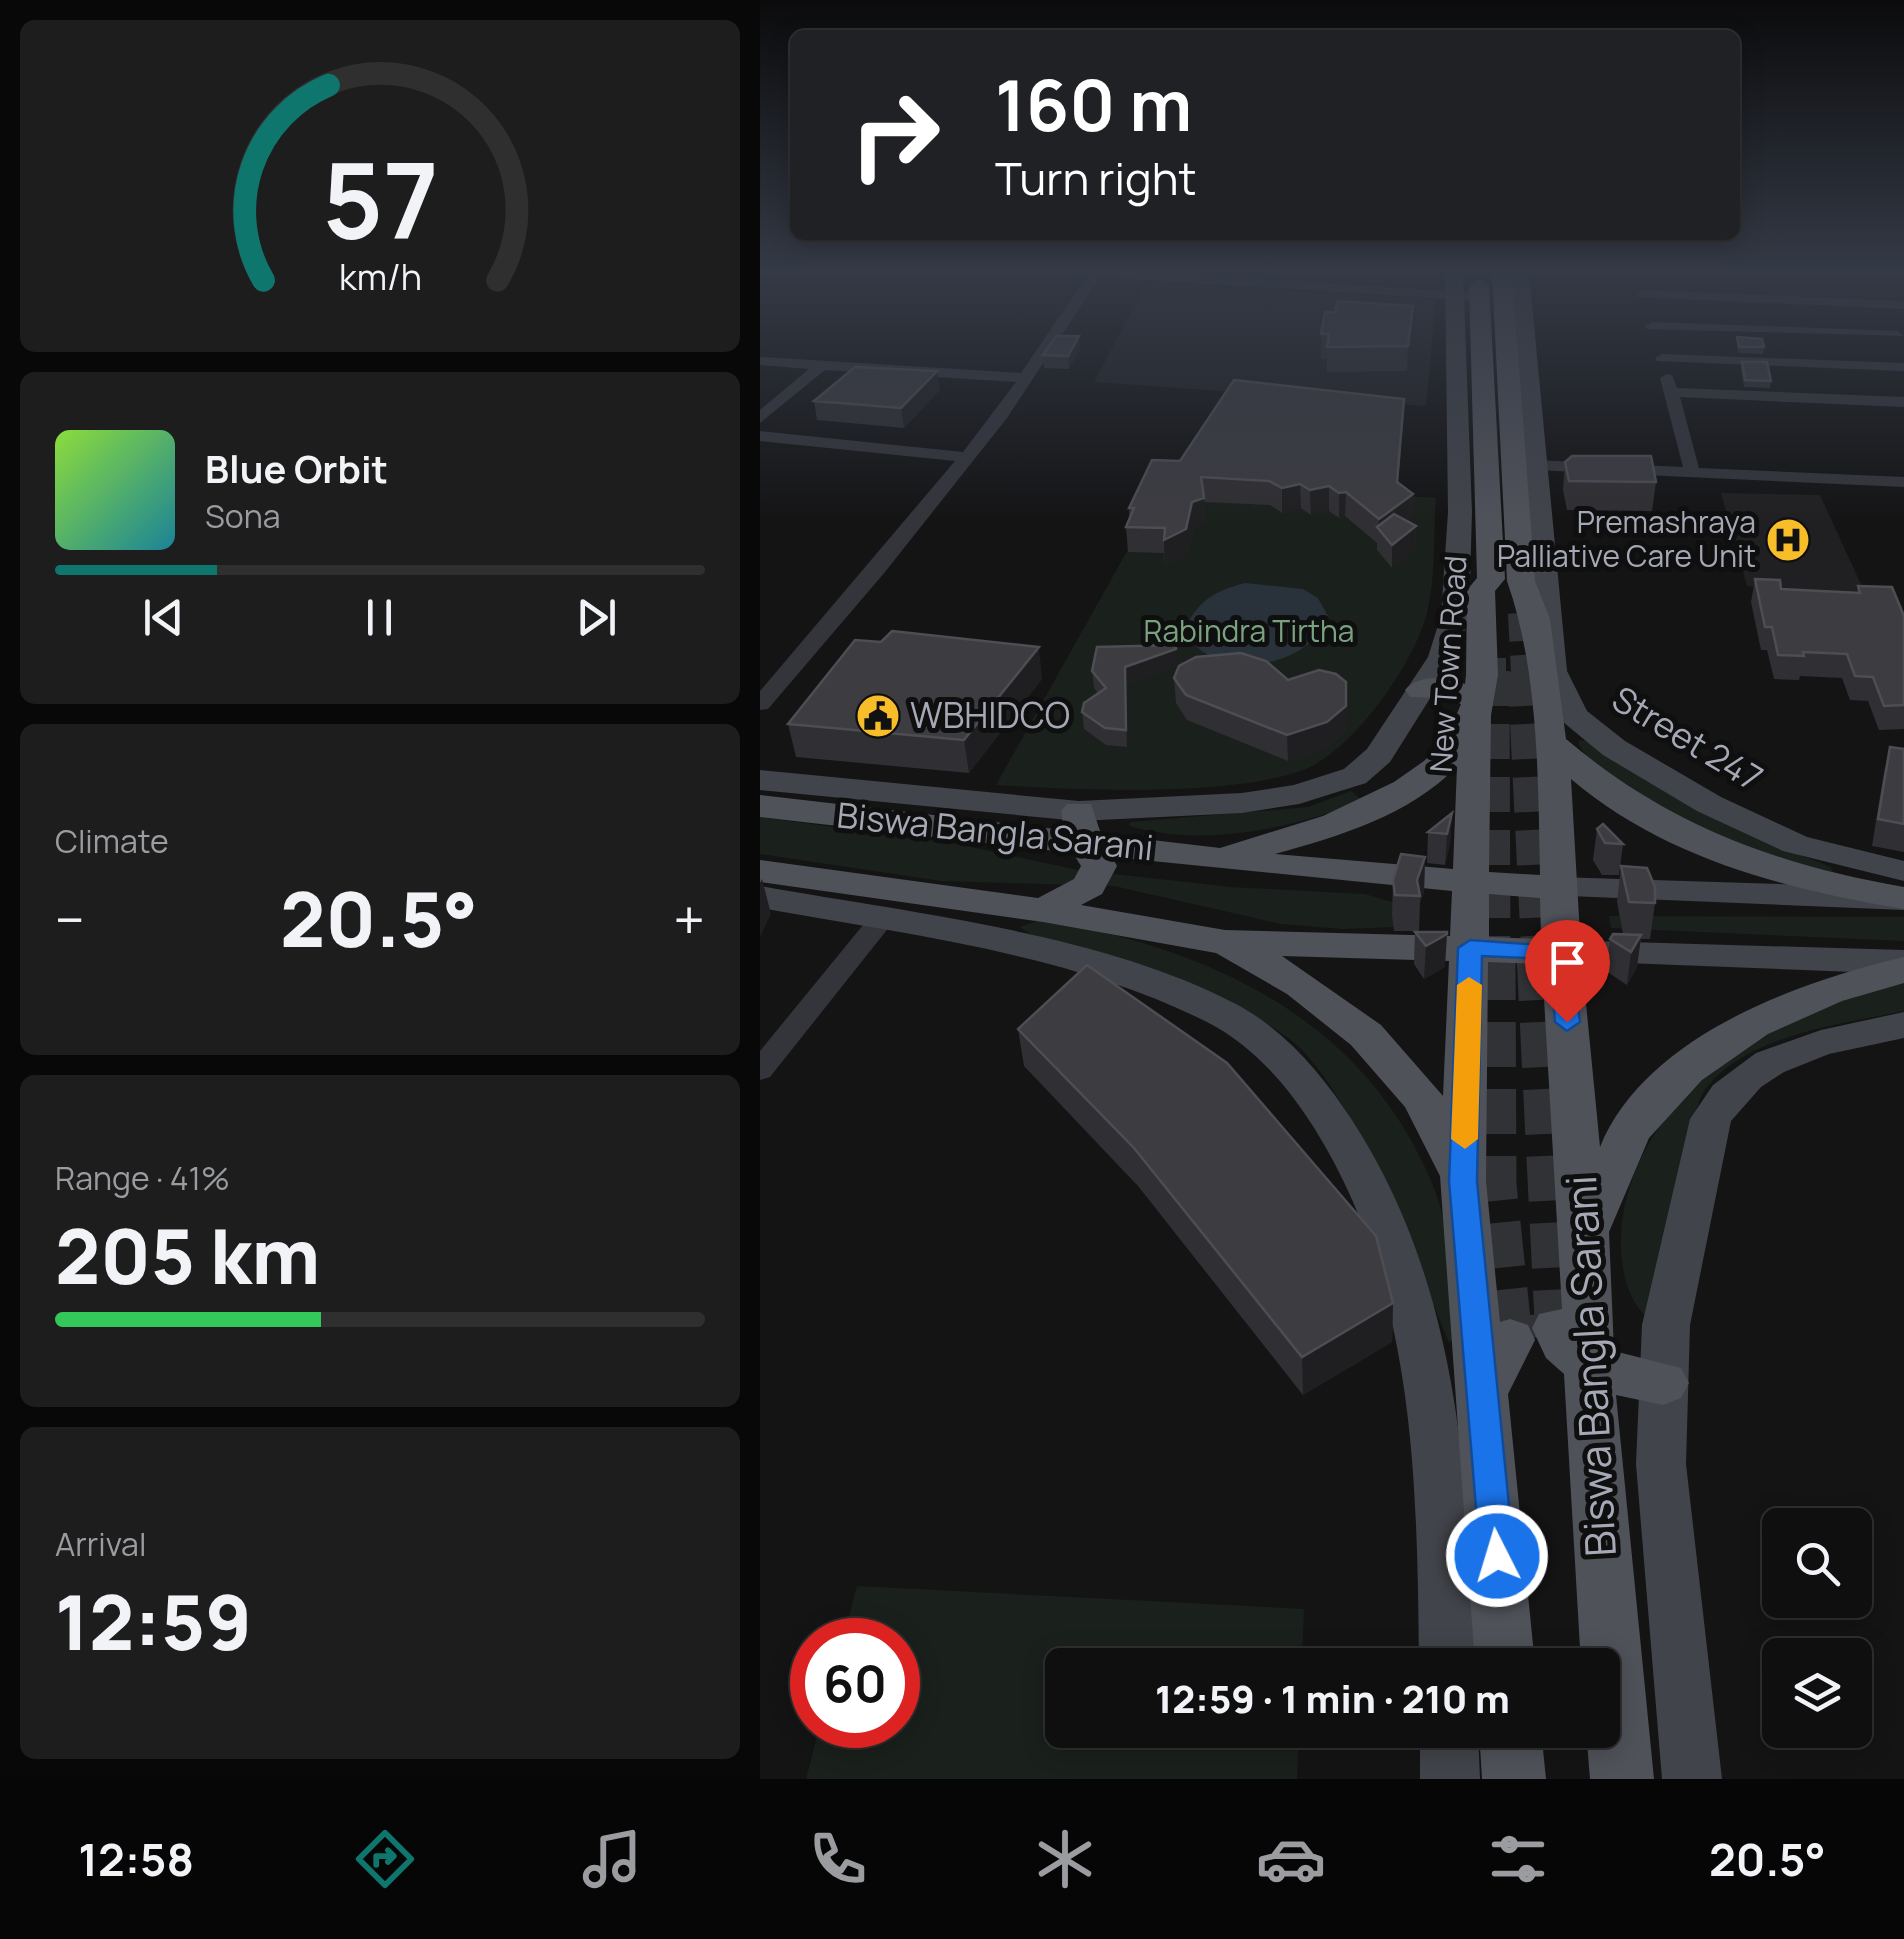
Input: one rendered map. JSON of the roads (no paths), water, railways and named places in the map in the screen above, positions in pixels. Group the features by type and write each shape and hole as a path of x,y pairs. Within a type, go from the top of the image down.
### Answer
{"main road":[{"name":"New Town Road","path":"1470,948 1476,707 1482,674 1480,590 1506,596 1475,355"},
{"path":"1506,596 1525,464 1512,355"},
{"name":"Biswa Bangla Sarani","path":"1506,596 1535,619 1550,742 1561,952 1585,1232 1553,1345 1592,1452 1622,1779"},
{"path":"1208,857 1285,840 1383,801 1452,752 1468,734 1476,707 1448,688 1421,690"},
{"path":"1550,742 1628,807 1683,837 1747,863 1819,885 1904,898"},
{"name":"Biswa Bangla Sarani","path":"760,806 1081,826 1208,857 1557,888"},
{"path":"1044,910 1089,886 1099,866 1081,826"},
{"name":"Biswa Bangla Sarani","path":"760,871 1044,910 1225,942 1561,952"},
{"path":"1225,942 1311,989 1378,1046 1408,1080 1449,1141 1463,1181"},
{"path":"1470,948 1463,1181 1504,1648"},
{"path":"1585,1232 1630,1131 1668,1087 1714,1050 1763,1020 1818,995 1904,970"},
{"path":"1482,1393 1553,1345 1664,1383"},
{"path":"1511,1748 1514,1779"}],"street":[{"path":"760,704 878,568 1041,355"},
{"path":"760,780 1081,826 1299,794 1355,776 1380,755 1421,690 1442,656 1455,616 1464,355"},
{"name":"Street 247","path":"1522,355 1525,464 1553,671 1574,716 1614,748 1709,804 1795,844 1904,872"},
{"path":"1661,355 1692,472"},
{"path":"1662,358 1904,367"},
{"path":"760,361 1025,378"},
{"path":"760,418 822,365"},
{"path":"1671,392 1904,402"},
{"path":"760,436 965,457"},
{"path":"1525,464 1904,482"},
{"path":"1557,888 1904,898"},
{"path":"760,897 996,942 1118,976 1222,1014 1266,1041 1304,1078 1342,1135 1389,1240 1418,1326 1443,1505 1447,1648"},
{"path":"760,1070 881,920"},
{"path":"1561,952 1904,962"},
{"path":"1692,1779 1661,1464 1666,1325 1711,1119 1724,1095 1744,1075 1779,1056 1904,1025"},
{"path":"1449,1748 1450,1779"}],"tunnel":[{"path":"1522,613 1525,673"},
{"path":"1492,658 1492,671"},
{"path":"1492,671 1493,958"},
{"path":"1525,671 1539,958"},
{"path":"1493,955 1494,1185 1508,1320"},
{"path":"1539,955 1557,1320"},
{"path":"1508,1317 1510,1340"},
{"path":"1556,1317 1557,1328"}],"place":[{"name":"Premashraya Palliative Care Unit","path":"1788,540"},
{"name":"WBHIDCO","path":"878,716"}],"park label":[{"name":"Rabindra Tirtha","path":"1249,632"}]}
